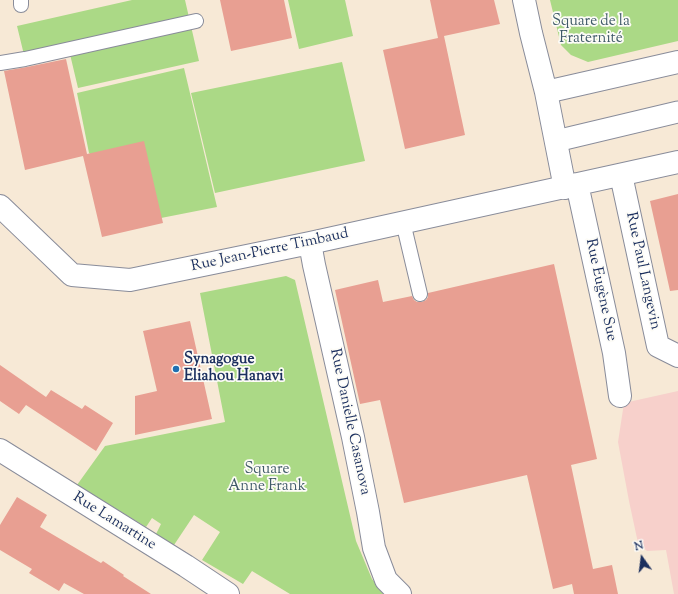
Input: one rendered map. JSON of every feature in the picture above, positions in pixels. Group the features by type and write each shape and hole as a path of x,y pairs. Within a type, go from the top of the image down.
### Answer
{"street":[{"name":"Rue Eugène Sue","path":"524,0 556,141 571,186 614,353 620,396"},
{"path":"546,92 678,62"},
{"path":"556,141 678,112"},
{"name":"Rue Jean-Pierre Timbaud","path":"0,206 72,275 130,280 310,243 678,162"},
{"name":"Rue Paul Langevin","path":"621,175 658,346 678,356"},
{"name":"Rue Danielle Casanova","path":"310,243 353,436 374,548 386,580 400,594"},
{"name":"Rue Lamartine","path":"0,450 186,566 228,594"}],"lane":[{"path":"0,62 25,59 196,21"},
{"path":"403,222 420,294"}],"shaded area":[{"path":"678,391 678,594 674,594 666,550 647,551 638,543 618,442 624,403"}],"green space":[{"path":"132,0 185,0 199,61 78,88 69,50 25,59 17,26"},
{"path":"288,0 345,0 353,36 299,49"},
{"name":"Square de la Fraternité","path":"550,0 678,0 678,41 588,62 571,55 561,45"},
{"path":"342,62 365,161 215,193 191,93"},
{"path":"184,68 217,207 161,218 89,153 77,93"},
{"name":"Square Anne Frank","path":"286,276 295,280 356,541 372,579 385,594 290,594 252,571 243,584 202,560 220,532 194,515 174,545 156,534 161,524 152,518 146,527 77,485 105,446 225,422 200,293"}],"building":[{"path":"220,0 284,0 292,38 231,51"},
{"path":"430,0 494,0 500,24 444,36 465,135 405,149 383,50 438,38"},
{"path":"66,59 87,154 144,141 163,223 102,237 83,156 25,170 4,71"},
{"path":"678,194 678,290 670,291 650,201"},
{"path":"554,264 597,459 571,465 593,569 612,565 618,594 574,594 572,584 553,589 527,475 404,503 380,400 360,404 335,290 378,280 383,302 412,296 417,302 422,302 428,297 428,293"},
{"path":"190,321 212,419 135,435 135,396 157,391 143,331"},
{"path":"0,365 46,397 51,390 82,409 85,405 113,423 96,451 26,405 19,414 0,401"},
{"path":"17,497 47,515 40,527 101,563 103,561 151,594 84,594 64,583 59,591 29,573 32,569 0,550 0,525"}],"place":[{"name":"Synagogue Eliahou Hanavi","path":"176,369"}]}
